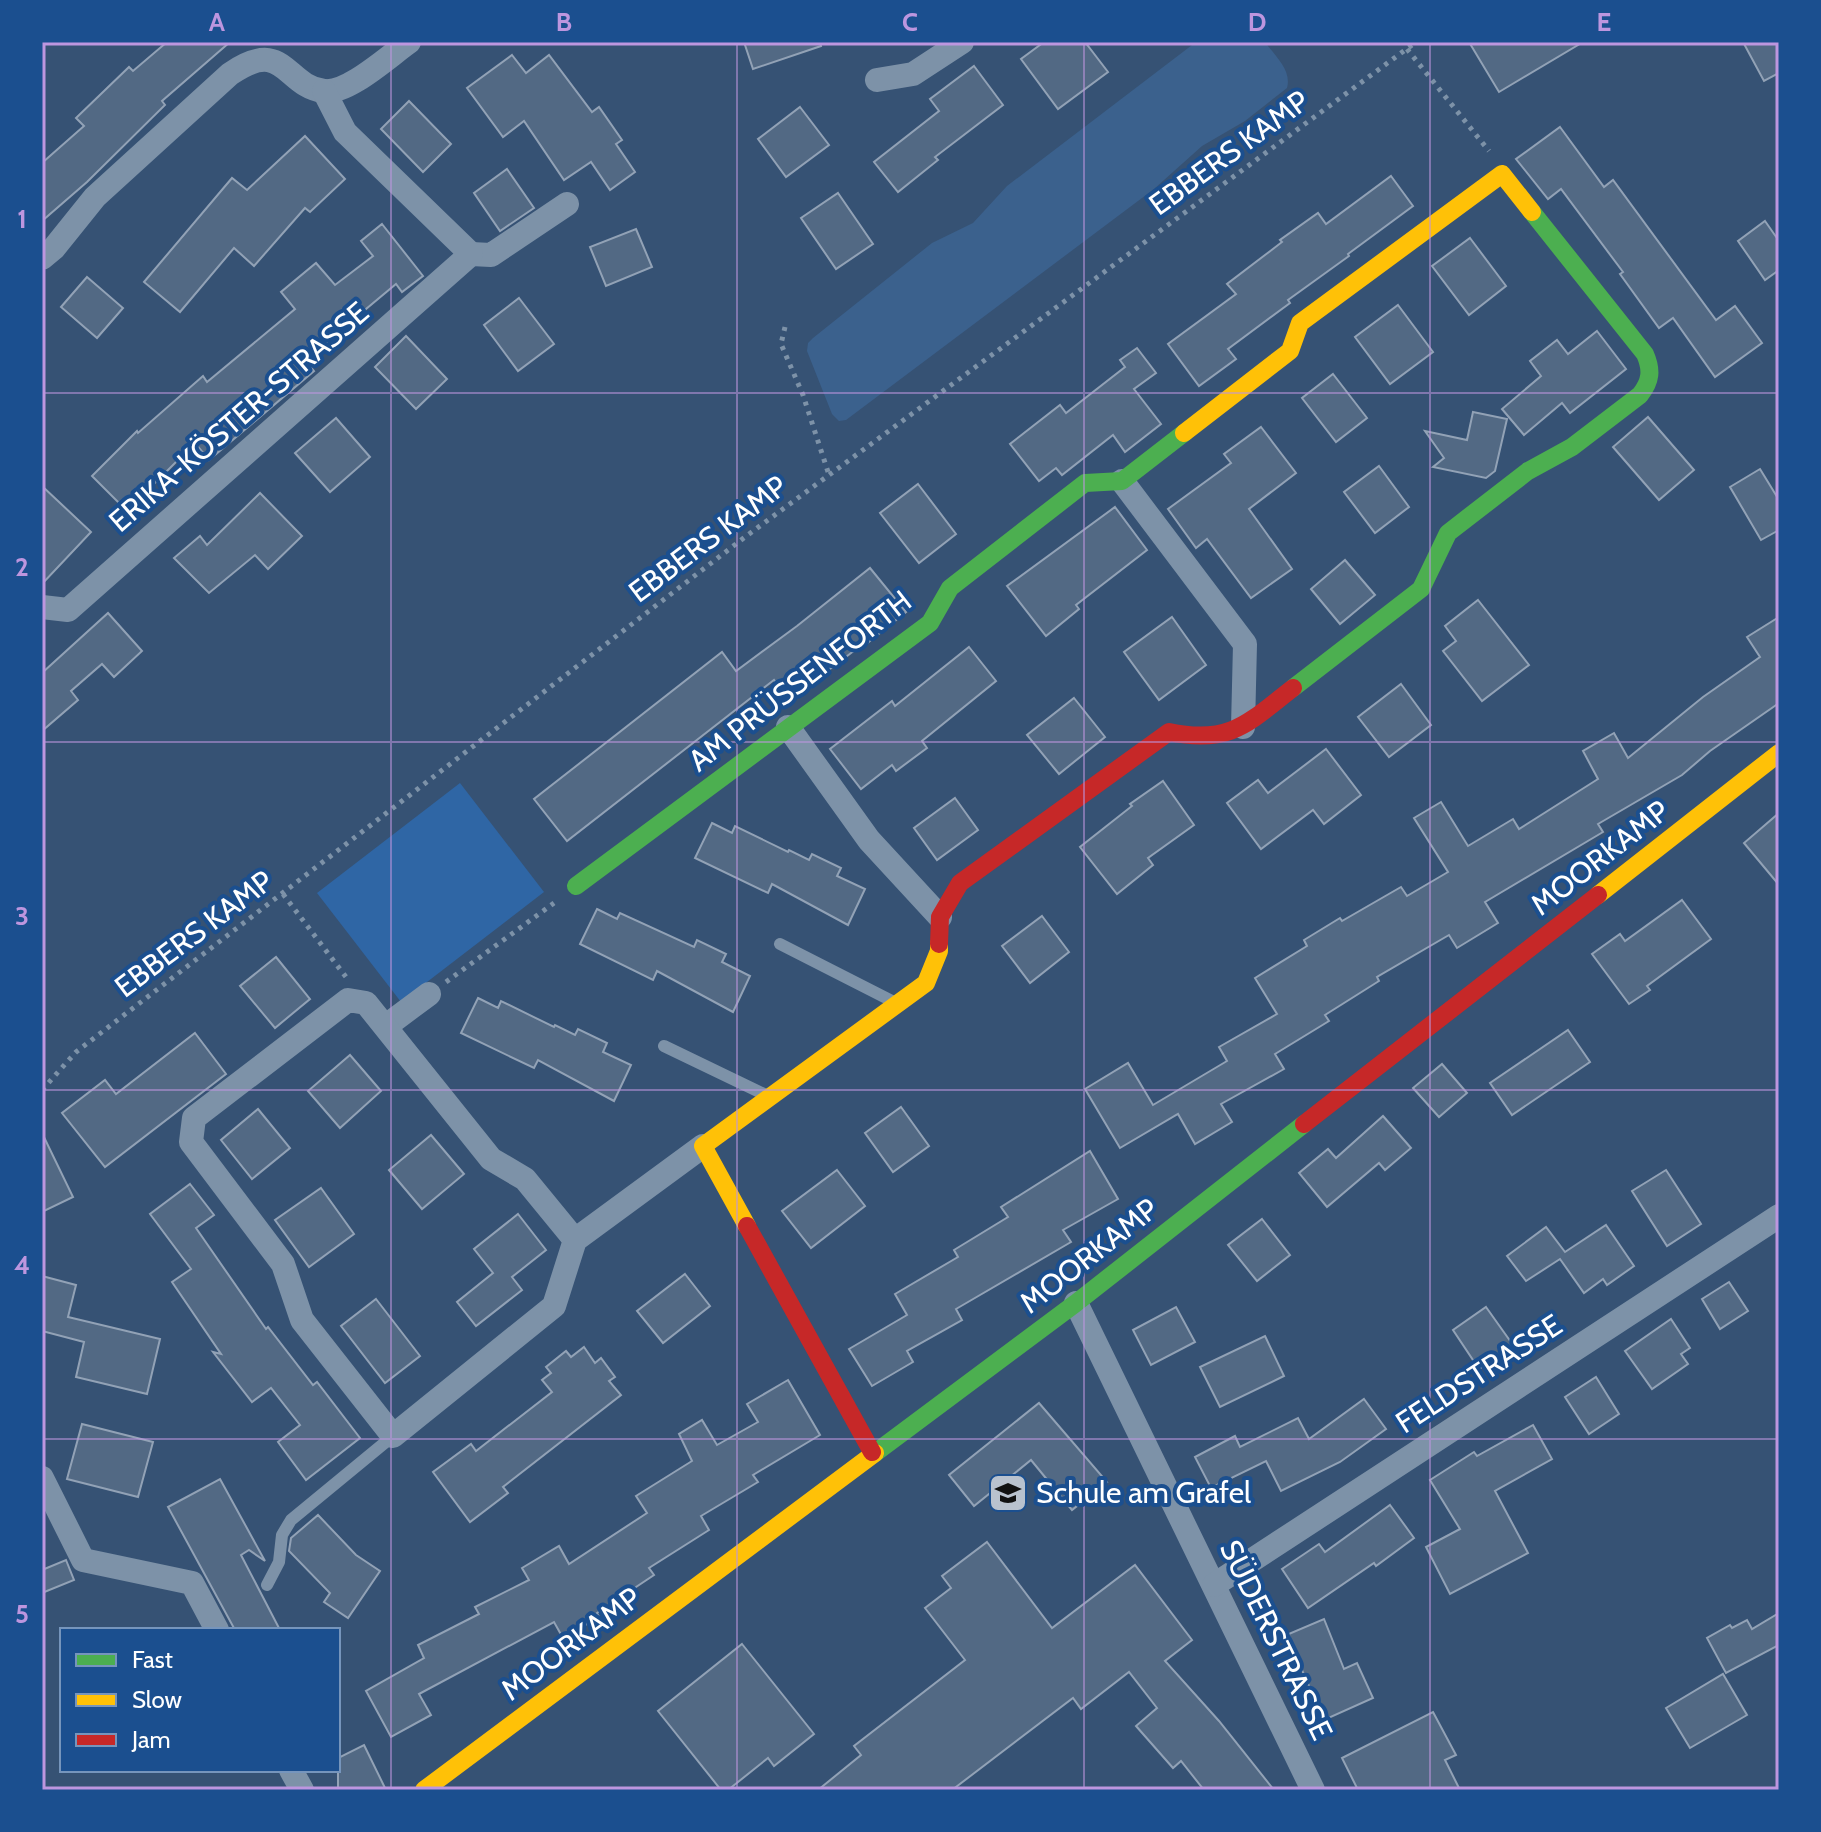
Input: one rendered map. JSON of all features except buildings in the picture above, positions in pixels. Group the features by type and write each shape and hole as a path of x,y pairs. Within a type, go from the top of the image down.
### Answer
{"street":[{"path":"42,258 54,248 95,197 230,74 248,62 269,60 324,91 342,88 409,42"},
{"path":"877,80 913,74 962,42"},
{"path":"324,91 345,132 471,254"},
{"path":"575,1240 525,1179 491,1159 366,1003 348,1000 194,1118 191,1142 283,1264 302,1320 393,1436 554,1306 575,1240 926,983 939,951 940,917 960,883 1169,732 1194,738 1220,737 1243,727 1421,589 1448,533 1528,471 1572,447 1648,387 1651,364 1645,354 1502,174 1300,323 1290,351 1122,481 1245,644 1243,727"},
{"name":"ERIKA-KÖSTER-STRASSE","path":"42,607 68,610 471,254 491,255 567,204"},
{"name":"AM PRÜSSENFORTH","path":"576,886 930,623 950,588 1085,483 1122,481"},
{"path":"788,727 869,840 940,917"},
{"name":"MOORKAMP","path":"424,1790 872,1452 1076,1303 1779,753"},
{"path":"386,1026 429,994"},
{"path":"703,1146 872,1452"},
{"name":"FELDSTRASSE","path":"1214,1585 1779,1216"},
{"name":"SÜDERSTRASSE","path":"1076,1303 1313,1790"},
{"path":"42,1478 83,1560 192,1583 216,1628"},
{"path":"292,1772 302,1790"}],"lane":[{"path":"780,944 896,1004"},
{"path":"664,1046 768,1096"},
{"path":"267,1585 279,1562 282,1535 291,1520 393,1436"}],"path":[{"name":"EBBERS KAMP","path":"42,1090 76,1052 829,475 1416,42"},
{"path":"1407,49 1486,145 1502,174"},
{"path":"785,327 781,344 803,395 829,475"},
{"path":"429,994 576,886"},
{"path":"283,894 366,1003"}],"shaded area":[{"path":"1196,42 1265,42 1285,69 1287,88 1245,121 1202,146 1154,189 846,420 839,421 832,414 807,351 808,343 932,243 973,223 1007,186"},
{"path":"460,783 544,892 401,1002 317,893"}],"traffic: fast":[{"path":"1293,688 1421,589 1448,533 1528,471 1572,447 1640,395 1646,385 1649,365 1645,354 1532,212"},
{"path":"576,886 930,623 950,588 1085,483 1122,481 1184,433"},
{"path":"875,1453 1076,1303 1304,1124"}],"traffic: slow":[{"path":"1184,433 1290,351 1300,323 1502,174 1532,212"},
{"path":"1598,895 1779,753"},
{"path":"747,1226 703,1146 926,983 939,944"},
{"path":"424,1790 875,1453"}],"traffic: jam":[{"path":"939,944 940,917 960,883 1169,732 1208,736 1223,733 1250,721 1293,688"},
{"path":"1304,1124 1598,895"},
{"path":"747,1226 872,1452"}],"place":[{"name":"Schule am Grafel","path":"1008,1493"}]}
